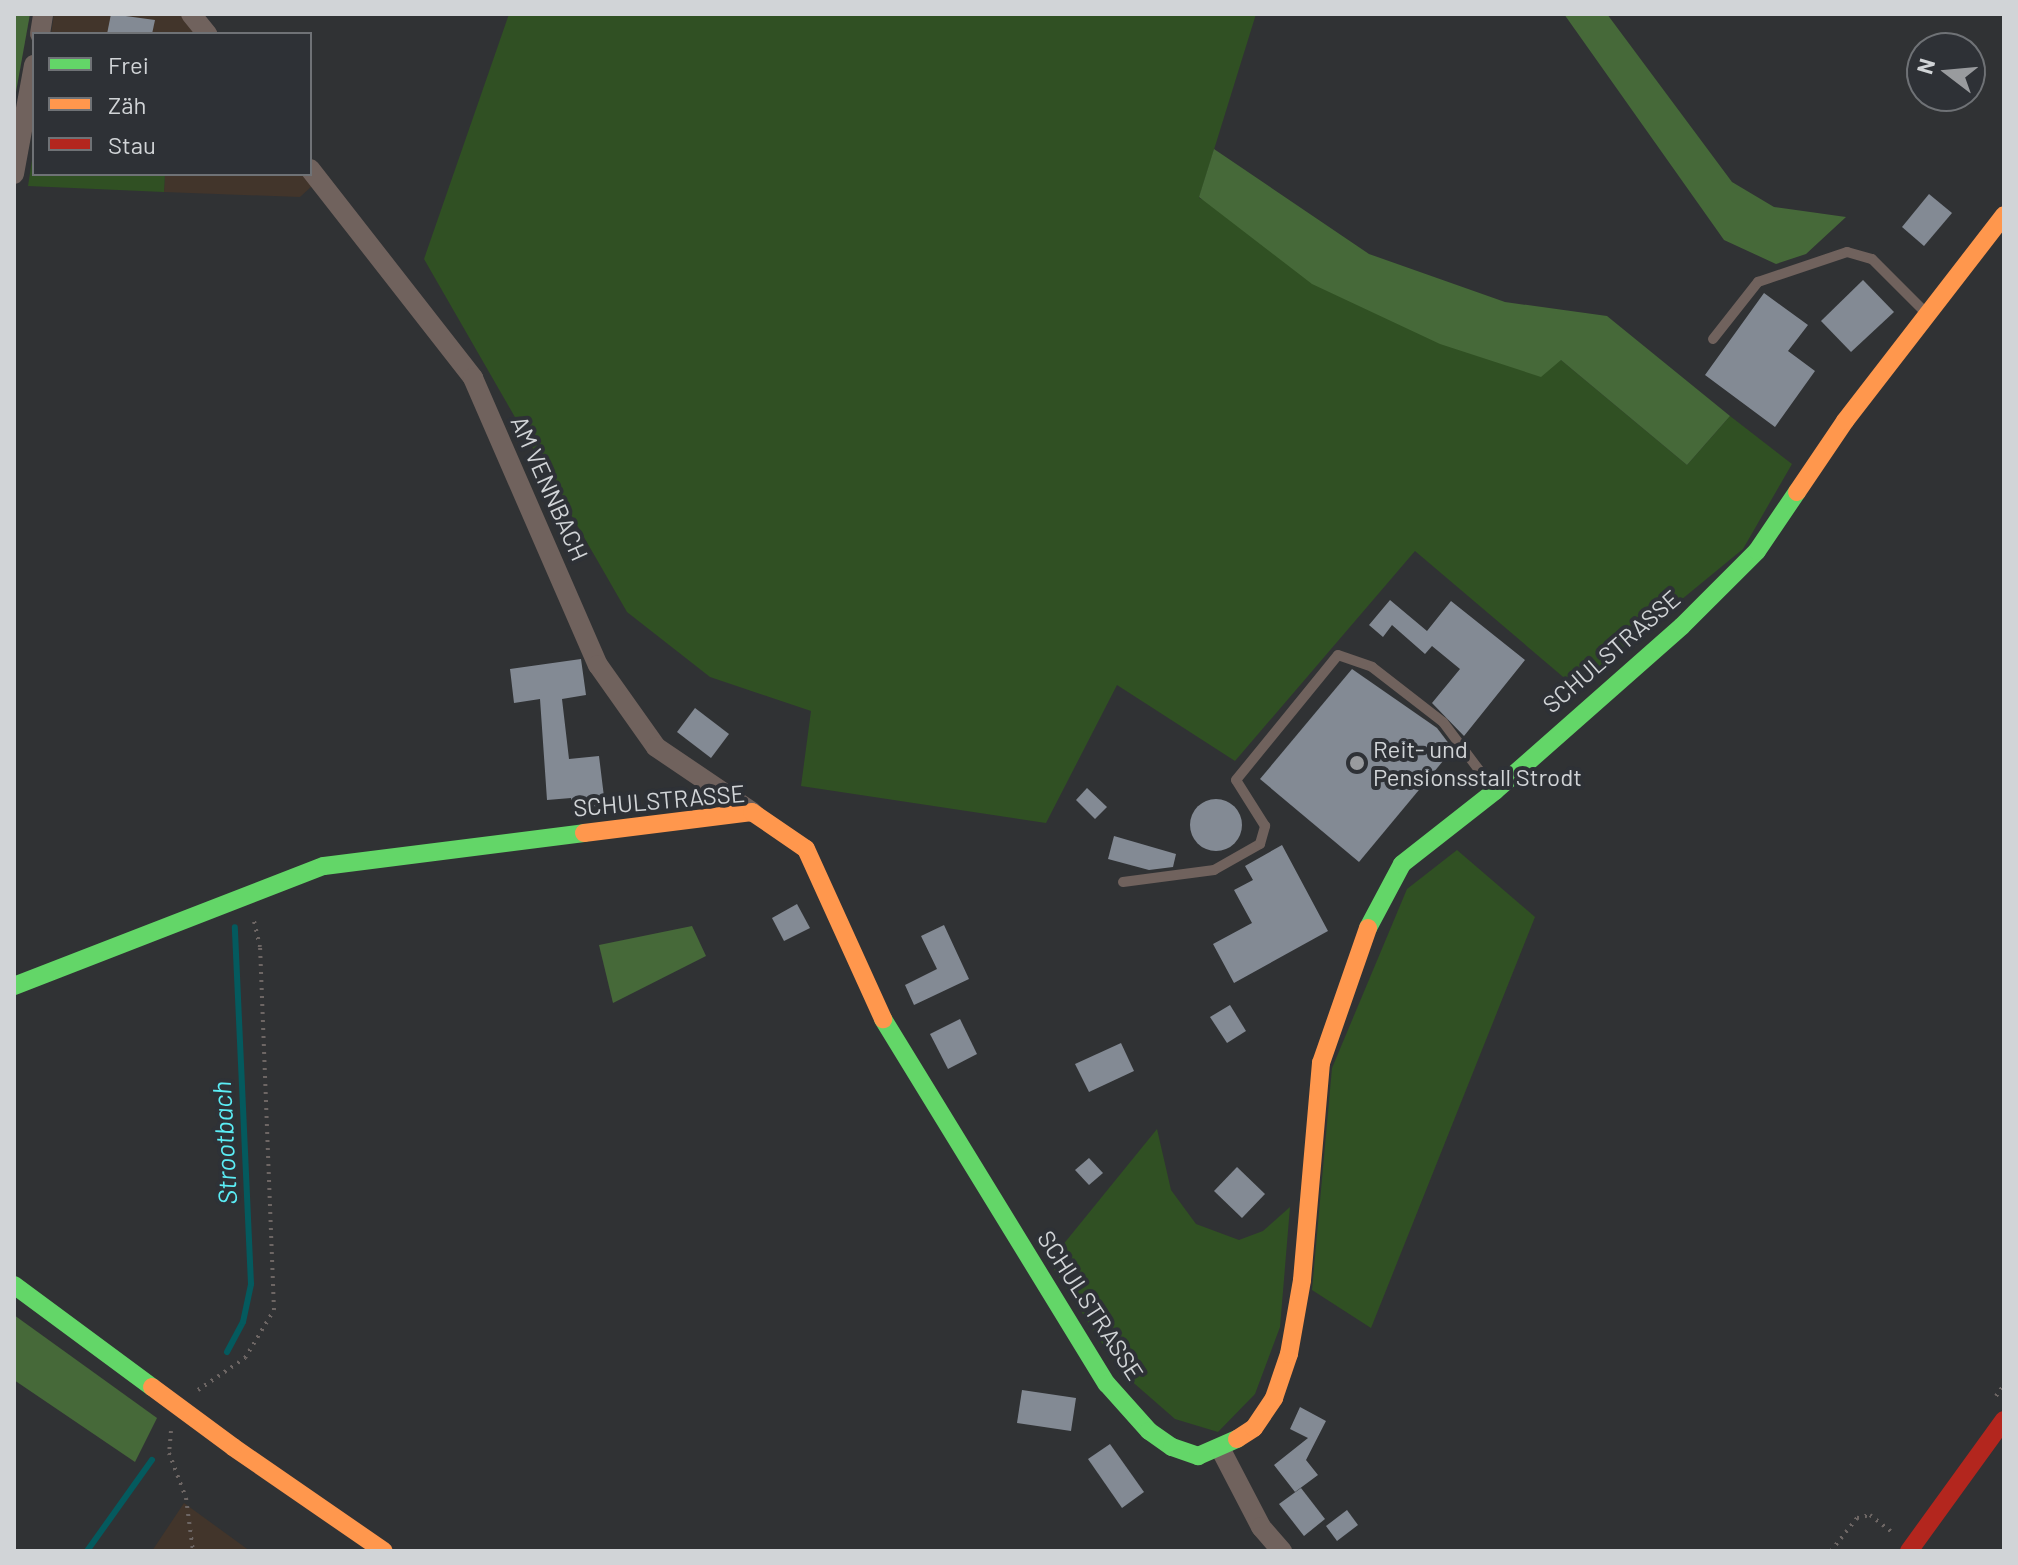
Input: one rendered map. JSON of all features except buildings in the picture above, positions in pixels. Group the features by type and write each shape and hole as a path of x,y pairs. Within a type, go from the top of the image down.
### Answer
{"street":[{"path":"191,14 205,32"},
{"path":"14,174 32,83"},
{"name":"AM VENNBACH","path":"312,172 473,378 598,665 656,747 752,812"},
{"name":"SCHULSTRASSE","path":"14,986 324,866 752,812 806,849 885,1023 1107,1384 1149,1431 1172,1447 1198,1456 1221,1450 1254,1428 1274,1398 1289,1354 1302,1280 1321,1063 1366,932 1402,864 1495,791 1682,626 1757,551 1845,421 2004,215"},
{"path":"14,1285 233,1447 384,1551"},
{"path":"1909,1551 2004,1420"},
{"path":"1221,1450 1261,1527 1282,1551"}],"lane":[{"path":"1713,339 1758,282 1847,252 1872,259 1926,314"},
{"path":"1123,882 1214,870 1260,844 1265,826 1236,780 1338,655 1372,667 1443,722 1495,791"}],"path":[{"path":"248,896 260,947 274,1273 274,1310 265,1328"},
{"path":"1831,1551 1857,1518 1870,1515 1894,1533"}],"shaded area":[{"path":"54,14 182,14 196,32 51,32"},
{"path":"165,176 304,176 312,186 300,197 164,192"},
{"path":"184,1503 250,1551 152,1551"}],"green space":[{"path":"14,14 30,14 14,103"},
{"path":"509,14 1256,14 1199,198 1561,360 1687,465 1730,416 1792,464 1743,549 1575,687 1415,551 1235,761 1117,685 1046,823 801,786 811,711 710,677 627,612 424,259"},
{"path":"1564,14 1607,14 1732,182 1774,207 1846,217 1806,254 1776,264 1724,240"},
{"path":"1214,149 1369,254 1505,302 1607,316 1730,416 1687,465 1561,360 1541,377 1440,344 1312,284 1199,197"},
{"path":"32,160 32,176 165,176 164,192 28,186"},
{"path":"1457,850 1535,917 1371,1328 1312,1290 1332,1068 1407,889"},
{"path":"692,926 706,956 613,1003 599,945"},
{"path":"1157,1129 1171,1190 1196,1224 1239,1240 1263,1231 1290,1207 1280,1327 1255,1394 1218,1432 1175,1419 1120,1371 1049,1262"},
{"path":"14,1315 157,1418 135,1462 14,1380"}],"waterway":[{"name":"Strootbach","path":"227,1352 243,1322 251,1284 235,927"},
{"name":"Strootbach","path":"87,1551 152,1460"}],"traffic: fast":[{"path":"1368,928 1402,864 1495,791 1682,626 1757,551 1797,492"},
{"path":"14,986 324,866 584,833"},
{"path":"883,1019 1107,1384 1149,1431 1172,1447 1198,1456 1237,1439"},
{"path":"14,1285 152,1387"}],"traffic: slow":[{"path":"1797,492 1845,421 2004,215"},
{"path":"584,833 752,812 806,849 883,1019"},
{"path":"1237,1439 1254,1428 1274,1398 1289,1354 1302,1280 1321,1063 1368,928"},
{"path":"152,1387 233,1447"},
{"path":"233,1447 384,1551"}],"traffic: jam":[{"path":"1909,1551 2004,1420"}],"place":[{"name":"Reit- und Pensionsstall Strodt","path":"1357,763"}]}
